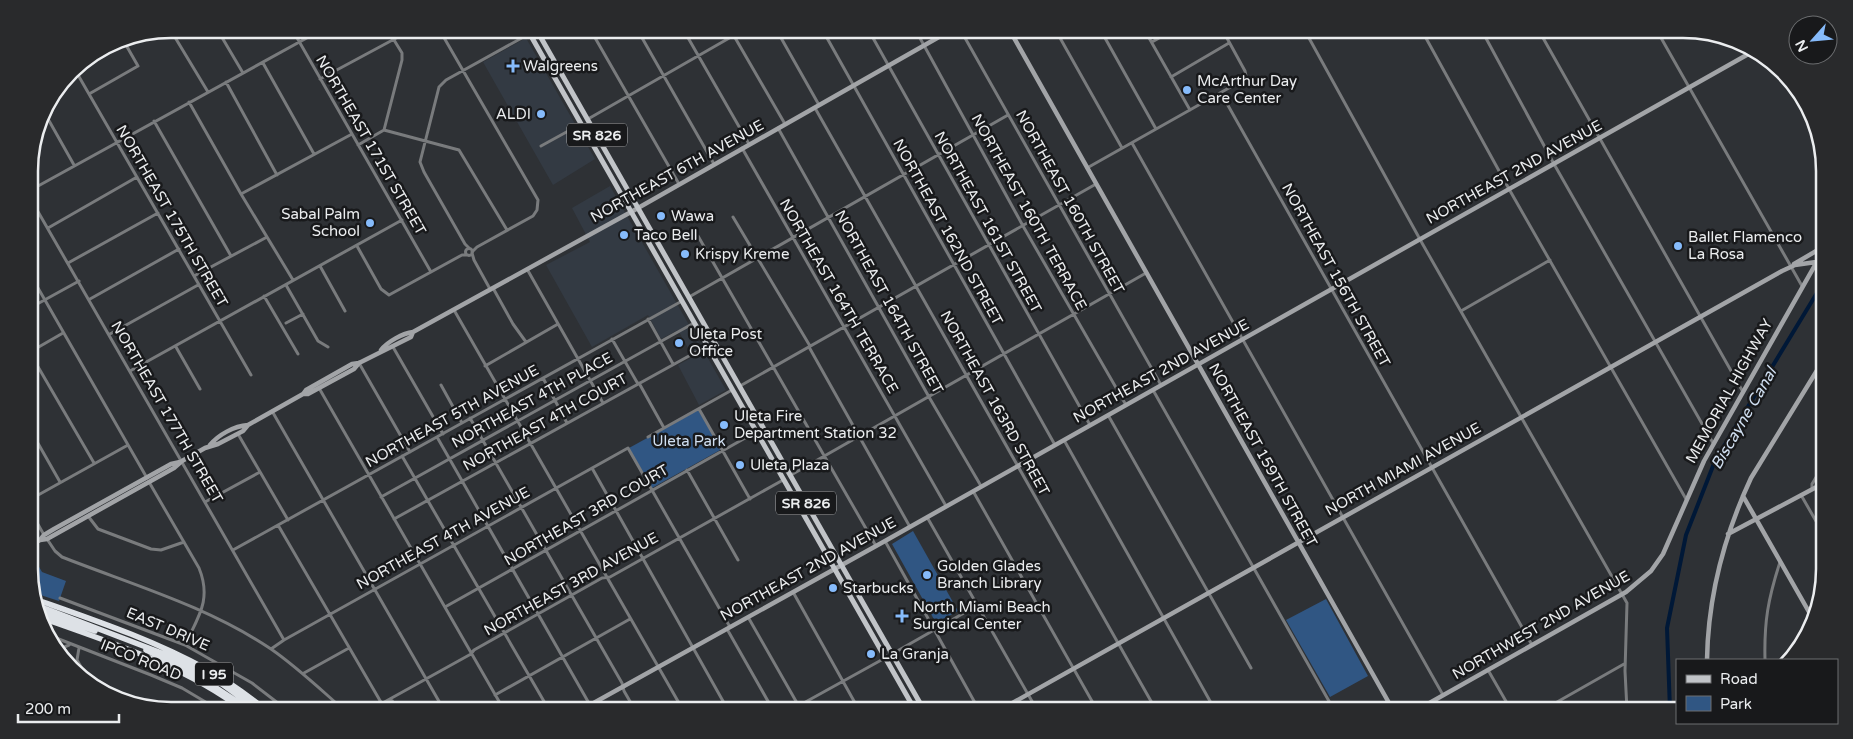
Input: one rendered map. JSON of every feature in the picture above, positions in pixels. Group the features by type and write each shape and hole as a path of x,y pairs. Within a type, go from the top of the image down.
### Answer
{"highway":[{"name":"I 95","path":"43,606 85,617 158,646 208,670 255,702"},
{"path":"44,607 172,657 222,684 247,702"},
{"path":"47,617 86,628 139,647 179,665 238,702"},
{"name":"I 95","path":"48,619 129,649 181,671 232,702"},
{"path":"86,628 122,643 129,649"}],"main road":[{"name":"SR 826","path":"532,38 910,702"},
{"name":"SR 826","path":"541,38 919,702"},
{"path":"577,116 588,118"},
{"path":"581,124 588,126 596,134"},
{"path":"676,291 683,296 689,297"},
{"path":"682,301 695,307"},
{"path":"728,380 740,386"},
{"path":"733,390 738,391 747,398"},
{"path":"778,469 790,475"},
{"path":"784,479 788,480 798,489"},
{"path":"879,646 892,654"},
{"path":"885,658 890,658 897,663"}],"street":[{"path":"175,38 208,92"},
{"path":"222,38 243,73"},
{"name":"NORTHEAST 171ST STREET","path":"297,38 432,272"},
{"path":"38,186 306,38"},
{"path":"320,79 397,38"},
{"path":"357,246 381,288 391,295 533,216 537,210 538,200 445,38"},
{"path":"517,38 446,80 440,87 420,162 469,252 526,342"},
{"path":"595,38 679,184"},
{"path":"642,38 714,164"},
{"path":"689,38 749,144"},
{"path":"588,118 729,38"},
{"path":"736,38 785,124"},
{"name":"NORTHEAST 163RD STREET","path":"781,38 866,197 1151,701"},
{"name":"NORTHEAST 162ND STREET","path":"827,38 1055,445"},
{"name":"NORTHEAST 161ST STREET","path":"873,38 1090,425"},
{"name":"NORTHEAST 160TH TERRACE","path":"920,38 1023,226 1126,405"},
{"name":"NORTHEAST 6TH AVENUE","path":"381,350 385,345 454,310 631,212 937,38"},
{"name":"NORTHEAST 160TH STREET","path":"965,38 1161,385"},
{"name":"NORTHEAST 159TH STREET","path":"1014,38 1388,701"},
{"path":"1060,38 1122,148"},
{"path":"1105,38 1156,129"},
{"path":"1150,38 1190,110"},
{"path":"1152,42 1159,38"},
{"path":"1087,168 1243,80 1246,76 1245,70 1227,38"},
{"path":"1309,38 1420,239 1622,594 1628,609 1625,664 1627,701"},
{"path":"1426,38 1509,189 1686,500"},
{"path":"1486,38 1554,164 1713,444"},
{"path":"1543,38 1743,392"},
{"path":"1662,38 1802,286"},
{"path":"358,145 384,130 402,60 402,53 394,40"},
{"path":"1171,77 1230,43"},
{"path":"89,94 138,66 126,46"},
{"name":"NORTHEAST 2ND AVENUE","path":"597,702 1747,55"},
{"path":"263,63 314,154"},
{"name":"NORTHEAST 175TH STREET","path":"78,75 251,375"},
{"path":"226,82 277,175"},
{"name":"NORTHEAST 156TH STREET","path":"1221,93 1532,645"},
{"path":"189,102 241,194 294,280"},
{"path":"689,297 1008,115"},
{"path":"48,119 74,165"},
{"path":"154,121 231,256"},
{"path":"541,146 581,124"},
{"name":"NORTHEAST 164TH STREET","path":"778,128 981,486"},
{"path":"384,130 459,150 506,230"},
{"path":"241,194 352,134"},
{"path":"1132,143 1443,695"},
{"name":"NORTHEAST 164TH TERRACE","path":"742,148 946,506"},
{"path":"48,228 137,178"},
{"path":"740,386 1096,184"},
{"name":"NORTHEAST 177TH STREET","path":"38,211 284,640"},
{"path":"68,263 158,213"},
{"path":"734,217 910,527"},
{"path":"130,371 402,220"},
{"path":"698,236 876,546"},
{"path":"194,276 267,237"},
{"path":"89,299 179,249"},
{"path":"1791,266 1816,253"},
{"path":"1460,310 1550,260"},
{"name":"NORTH MIAMI AVENUE","path":"1015,701 1791,266 1816,262"},
{"name":"MEMORIAL HIGHWAY","path":"1666,549 1686,500 1713,444 1816,264"},
{"path":"320,266 345,311"},
{"path":"527,268 603,403"},
{"path":"790,475 1146,273"},
{"path":"38,303 79,281"},
{"path":"110,334 198,285"},
{"path":"286,285 318,341 328,347"},
{"path":"38,288 205,581 206,595 185,645"},
{"path":"264,296 298,354"},
{"name":"NORTHEAST 5TH AVENUE","path":"233,550 682,301"},
{"path":"454,310 516,422 678,702"},
{"path":"286,323 303,314"},
{"path":"648,319 673,364"},
{"name":"NORTHEAST 4TH PLACE","path":"380,498 695,323"},
{"path":"485,366 558,324"},
{"name":"NORTHEAST 6TH AVENUE","path":"45,537 88,516 171,464 182,461 209,446 218,444 272,411 354,369 359,363 381,350 393,347 411,337 413,332"},
{"path":"38,348 63,333"},
{"path":"612,339 664,428"},
{"name":"NORTHEAST 4TH COURT","path":"394,519 708,346"},
{"path":"176,347 200,389"},
{"path":"393,347 442,434"},
{"path":"359,363 410,452"},
{"name":"NORTHEAST 6TH AVENUE","path":"304,394 306,390 352,364 359,363"},
{"path":"38,367 94,463"},
{"path":"1707,659 1708,631 1716,582 1728,534 1751,478 1816,372"},
{"path":"543,378 567,423"},
{"path":"441,385 462,423"},
{"path":"319,388 380,498 499,702"},
{"path":"648,437 733,390"},
{"path":"1152,390 1329,701"},
{"path":"699,409 750,499"},
{"path":"272,411 439,702"},
{"path":"1108,415 1251,668"},
{"path":"470,418 631,702"},
{"name":"NORTHEAST 6TH AVENUE","path":"209,446 214,440 240,426 248,426"},
{"name":"NORTHEAST 3RD COURT","path":"445,607 764,428"},
{"path":"238,433 288,520"},
{"path":"437,437 562,657 585,702"},
{"path":"1063,440 1210,701"},
{"path":"38,445 60,482"},
{"path":"38,495 128,445"},
{"name":"NORTHEAST 4TH AVENUE","path":"271,649 374,589 628,448 652,490"},
{"path":"402,456 544,702"},
{"path":"592,468 723,702"},
{"path":"687,470 738,560"},
{"path":"205,502 260,472"},
{"path":"1812,489 1812,484 1816,477"},
{"name":"NORTHEAST 3RD AVENUE","path":"386,702 471,654 474,650 504,632 571,594 610,576 784,479"},
{"name":"NORTHEAST 6TH AVENUE","path":"38,541 148,480"},
{"path":"1728,534 1816,487"},
{"path":"652,490 768,702"},
{"path":"973,491 1092,701"},
{"path":"1801,495 1816,521"},
{"path":"1743,496 1808,609"},
{"path":"88,516 98,529 151,549 161,550 184,542"},
{"path":"928,517 1032,701"},
{"path":"38,524 55,551 62,557 201,610 271,649 335,702"},
{"path":"278,525 381,702"},
{"path":"885,541 974,701"},
{"name":"NORTHWEST 2ND AVENUE","path":"1432,701 1622,594 1651,571 1666,549"},
{"path":"1765,659 1766,615 1772,586 1780,562"},
{"path":"793,592 854,702"},
{"name":"EAST DRIVE","path":"60,598 185,645 252,683 277,702"},
{"path":"892,654 978,605"},
{"path":"748,617 796,702"},
{"path":"495,695 630,619"},
{"name":"IPCO ROAD","path":"59,640 152,675 205,702"},
{"path":"64,647 70,645"},
{"name":"IPCO ROAD","path":"80,648 77,660 81,667"},
{"path":"303,674 349,648"},
{"path":"806,702 885,658"},
{"path":"1559,701 1625,664"},
{"path":"1488,670 1506,701"}],"shaded area":[{"path":"526,38 595,159 553,185 483,62"},
{"path":"610,186 726,390 699,405 678,365 693,357 678,330 661,339 648,315 592,347 546,265 590,242 572,208"}],"green space":[{"name":"Uleta Park","path":"698,410 722,449 652,488 629,448"},
{"path":"913,531 958,611 936,623 892,544"},
{"path":"38,565 42,572 66,581 59,601 40,595"},
{"path":"1326,599 1368,676 1330,697 1286,620"}],"waterway":[{"name":"Biscayne Canal","path":"1670,701 1667,628 1686,535 1715,461 1816,295"}],"place":[{"name":"Walgreens","path":"513,66"},
{"name":"McArthur Day Care Center","path":"1187,90"},
{"name":"ALDI","path":"541,114"},
{"name":"Wawa","path":"661,216"},
{"name":"Sabal Palm School","path":"370,223"},
{"name":"Taco Bell","path":"624,235"},
{"name":"Ballet Flamenco La Rosa","path":"1678,246"},
{"name":"Krispy Kreme","path":"685,254"},
{"name":"Uleta Post Office","path":"679,343"},
{"name":"Uleta Fire Department Station 32","path":"724,425"},
{"name":"Uleta Plaza","path":"740,465"},
{"name":"Golden Glades Branch Library","path":"927,575"},
{"name":"Starbucks","path":"833,588"},
{"name":"North Miami Beach Surgical Center","path":"902,616"},
{"name":"La Granja","path":"871,654"}]}
